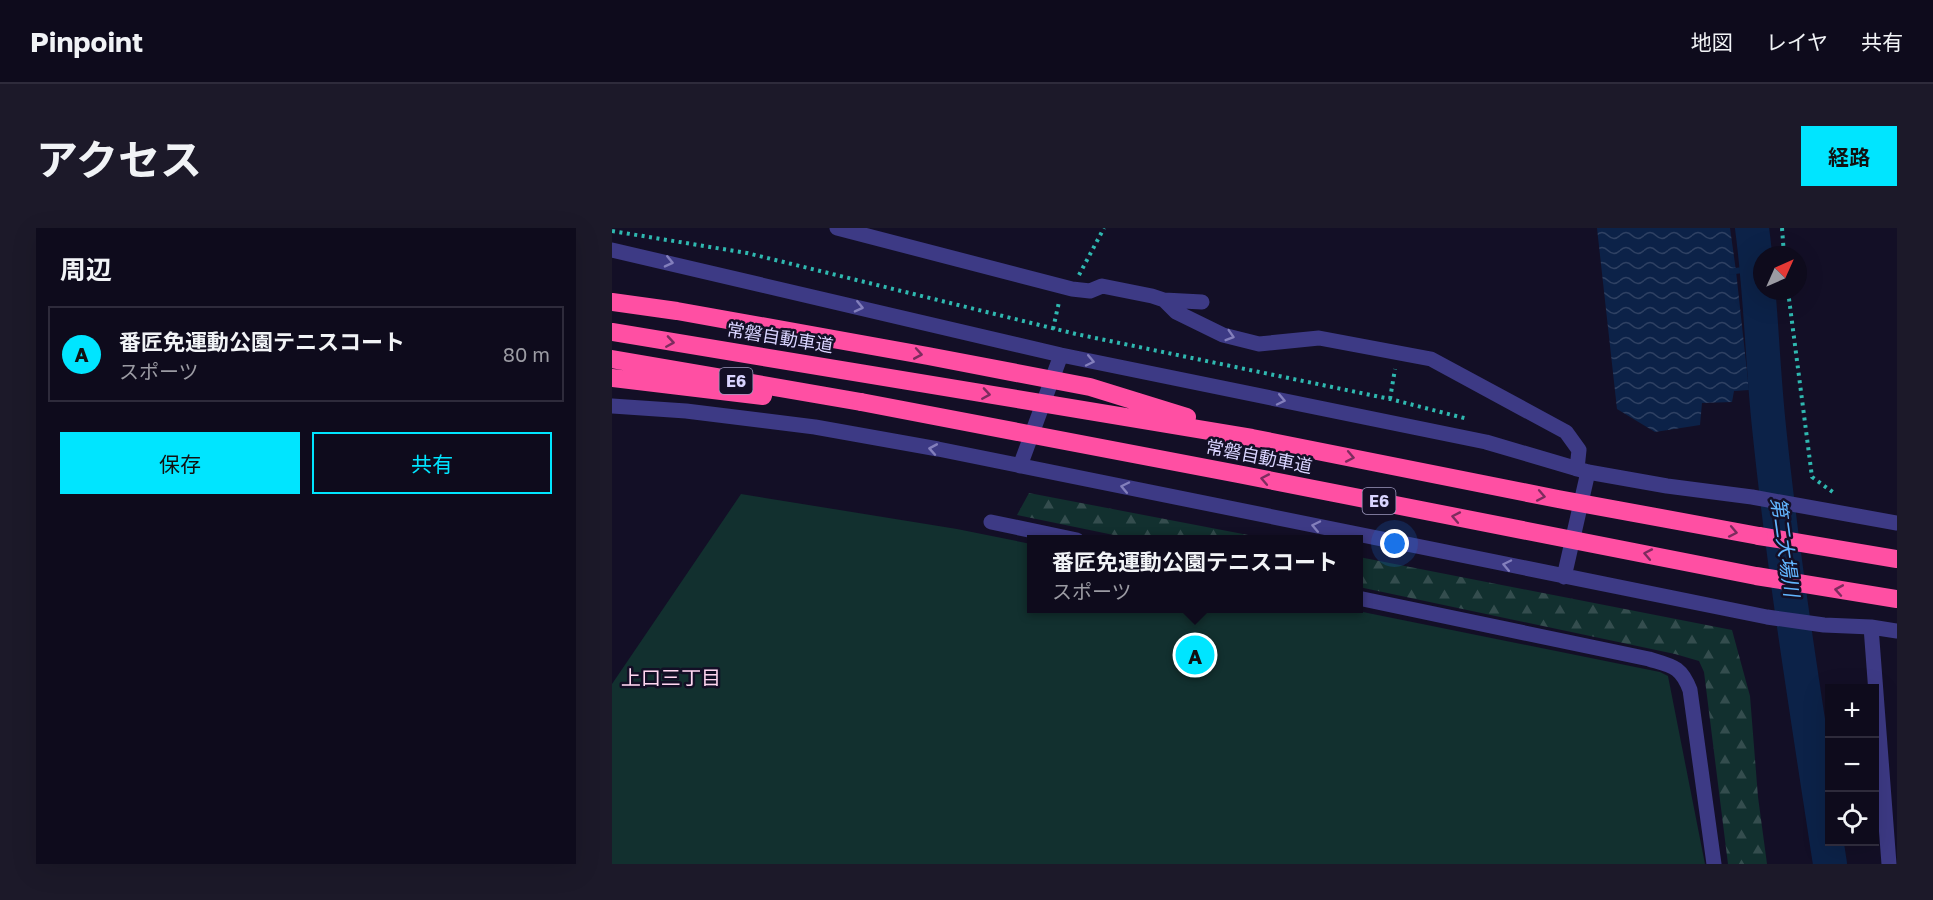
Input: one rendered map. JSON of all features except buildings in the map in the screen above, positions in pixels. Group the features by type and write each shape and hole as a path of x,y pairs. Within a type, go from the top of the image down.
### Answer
{"highway":[{"path":"612,294 677,311"},
{"path":"612,302 677,311 1090,387 1252,438"},
{"name":"常磐自動車道","path":"612,332 1252,438 1759,537 1897,559"},
{"name":"常磐自動車道","path":"612,359 861,402 1756,576 1897,599"},
{"path":"612,378 741,394 861,402"}],"street":[{"path":"837,228 1067,288 1090,291 1102,286 1164,300 1202,303"},
{"path":"612,250 1061,355 1486,442 1582,470 1897,523"},
{"path":"1164,300 1176,312 1223,335 1259,345 1319,338 1431,360 1566,432 1579,450 1582,470 1564,577"},
{"path":"1020,466 1061,355"},
{"path":"612,406 686,411 815,428 1020,466 1358,535"},
{"path":"991,522 1053,535"},
{"path":"1363,536 1767,617 1824,625 1871,627 1897,631"},
{"path":"1363,599 1671,666 1684,676 1690,690 1714,864"},
{"path":"1871,627 1889,864"}],"path":[{"path":"1053,328 1067,288 1104,228"},
{"path":"1782,228 1783,246"},
{"path":"612,231 747,253 1053,328 1390,399 1469,419"},
{"path":"1789,300 1812,477"},
{"path":"1390,399 1397,362"}],"green space":[{"path":"1029,493 1248,535 1114,535 1017,515"},
{"path":"741,494 957,529 1027,543 1027,613 1363,612 1660,672 1668,676 1705,864 612,864 612,684"},
{"path":"1363,558 1732,630 1750,696 1758,797 1767,864 1728,864 1704,672 1699,661 1363,588"}],"water":[{"path":"1597,228 1730,228 1749,390 1734,391 1732,402 1702,403 1700,425 1655,432 1617,409"}],"waterway":[{"name":"第二大場川","path":"1752,228 1775,482 1830,864"},
{"path":"1728,272 1753,269"}],"place":[{"name":"番匠免運動公園テニスコート","path":"1195,655"}],"district":[{"name":"上口三丁目","path":"671,678"}]}
